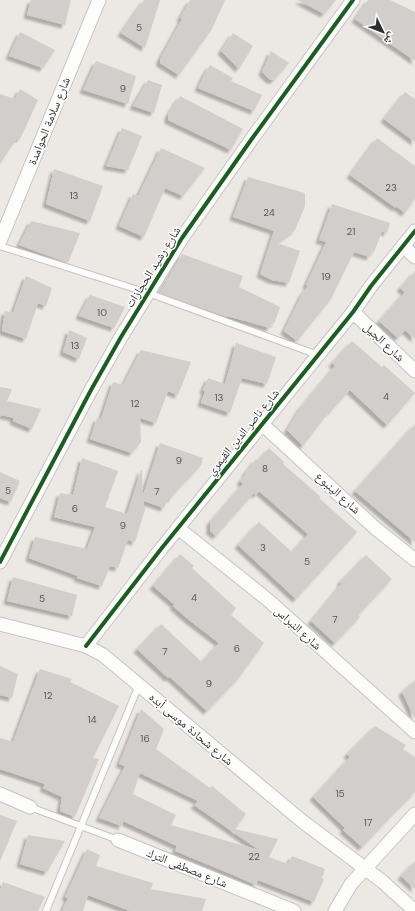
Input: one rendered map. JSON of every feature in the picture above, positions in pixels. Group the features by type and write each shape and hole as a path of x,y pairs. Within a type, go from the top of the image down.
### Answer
{"street":[{"name":"شارع سلامة الحوامدة","path":"0,241 99,0"},
{"name":"شارع رشيد الحجازات","path":"0,562 91,390 121,337 182,238 353,0"},
{"name":"شارع ناصر الدين القيمري","path":"86,646 178,528 353,312 415,231"},
{"path":"403,246 415,257"},
{"name":"شارع الجيل","path":"353,312 415,371"},
{"name":"شارع الينبوع","path":"262,424 375,528 415,560"},
{"name":"شارع النبراس","path":"178,528 268,600 415,732"},
{"name":"شارع شحادة موسى أبده","path":"0,624 86,646 103,655 302,821 383,882 415,911"},
{"path":"0,794 30,807"},
{"path":"335,911 351,884 415,814"},
{"name":"شارع مصطفى الترك","path":"118,840 294,911"}],"lane":[{"path":"0,246 148,293 318,356"},
{"path":"46,911 139,685"},
{"name":"شارع مصطفى الترك","path":"30,807 118,840"}],"building":[{"path":"31,0 71,0 65,25 27,15"},
{"path":"144,0 160,0 145,48 121,33"},
{"path":"190,0 225,0 212,29 179,75 160,63 160,59 182,19 180,18"},
{"path":"298,0 336,0 324,14"},
{"path":"368,0 390,0 415,12 415,61 355,19"},
{"path":"20,32 55,50 43,68 9,56"},
{"path":"233,33 253,46 239,69 221,51"},
{"path":"271,51 289,63 274,80 270,80 262,72"},
{"path":"96,61 136,76 128,104 83,90"},
{"path":"210,65 233,78 231,81 262,95 254,111 198,88"},
{"path":"148,80 162,85 154,113 133,106"},
{"path":"20,89 38,100 20,139 17,138 0,164 0,94 15,99"},
{"path":"405,92 415,99 415,142 384,119"},
{"path":"180,96 243,129 231,150 168,120 168,115"},
{"path":"122,128 142,136 128,170 106,166"},
{"path":"377,138 415,166 415,199 405,213 350,175"},
{"path":"161,148 205,168 183,196 165,188 144,237 119,226 133,194 138,196"},
{"path":"54,169 103,186 90,221 46,204"},
{"path":"248,177 305,193 305,206 295,230 277,243 300,251 289,283 272,280 260,274 274,231 233,217"},
{"path":"332,204 390,223 387,233 382,231 374,252 372,251 370,257 354,252 331,299 297,341 284,331 302,294 308,286 306,285 326,242 319,240"},
{"path":"31,221 80,233 68,263 19,245"},
{"path":"182,254 243,276 239,287 280,307 274,324 272,322 270,328 227,317 160,293"},
{"path":"415,271 415,339 405,330 398,338 379,321 405,292 400,288"},
{"path":"26,276 52,288 46,306 38,303 26,339 2,331 5,311 13,313"},
{"path":"90,295 125,307 114,328 79,316"},
{"path":"69,330 87,338 79,359 63,352"},
{"path":"352,341 382,367 384,365 415,393 387,425 350,390 328,413 303,446 287,430 301,407 335,366 332,363"},
{"path":"236,343 276,357 267,384 242,378 230,413 201,403 205,391 203,390 208,378 225,384"},
{"path":"141,350 191,362 178,395 168,391 156,423 140,418 141,442 132,453 90,439 97,418 101,419 113,382 123,385"},
{"path":"0,387 12,389 7,401 41,409 32,429 13,421 14,418 2,415 0,417"},
{"path":"415,424 415,542 355,491"},
{"path":"160,443 203,458 201,465 171,499 168,498 164,508 144,501 144,506 146,506 135,542 128,540 118,568 110,566 102,586 77,578 78,576 29,558 35,537 87,549 95,527 54,517 60,493 73,495 82,458 118,471 105,507 127,514 141,470 143,495"},
{"path":"269,448 284,462 283,464 321,497 319,498 357,532 296,599 238,545 259,522 292,552 308,534 259,491 256,495 254,493 216,536 210,531 210,522 243,484 240,481 256,459 258,461"},
{"path":"0,472 20,481 11,502 0,498"},
{"path":"180,554 194,566 192,568 236,608 231,615 264,643 238,679 207,711 137,649 161,624 202,662 219,643 189,620 173,606 175,605 153,586"},
{"path":"366,555 392,579 358,615 360,617 335,643 311,621 342,583 340,582"},
{"path":"13,577 77,595 72,616 7,601"},
{"path":"0,666 18,674 12,698 0,695"},
{"path":"40,669 72,679 70,682 119,706 93,758 99,759 75,817 60,811 62,797 43,788 45,784 0,769 0,738 13,742"},
{"path":"415,680 415,719 402,692"},
{"path":"141,709 164,729 156,749 210,788 212,786 246,814 235,829 278,839 269,857 288,864 292,856 325,869 322,878 324,879 314,902 258,880 256,885 175,851 177,846 123,821 122,826 99,818 125,766 119,764","holes":["140,773 198,801 194,805 259,850 171,825 176,815 133,794"]},
{"path":"375,726 406,745 403,749 415,757 415,792 362,847 343,830 345,828 313,797 350,757 347,754"},
{"path":"0,815 17,821 0,861"},
{"path":"28,835 65,841 47,872 20,864"},
{"path":"87,849 100,855 96,866 153,883 151,889 206,899 202,911 130,911 88,895 83,911 62,911 68,898 65,897"},
{"path":"415,861 415,889 401,876"},
{"path":"3,882 45,897 38,911 0,911 0,891"}],"cycle path":[{"path":"0,562 91,390 121,337 182,238 353,0"},
{"path":"86,646 161,549 353,312 371,286 415,231"}]}
